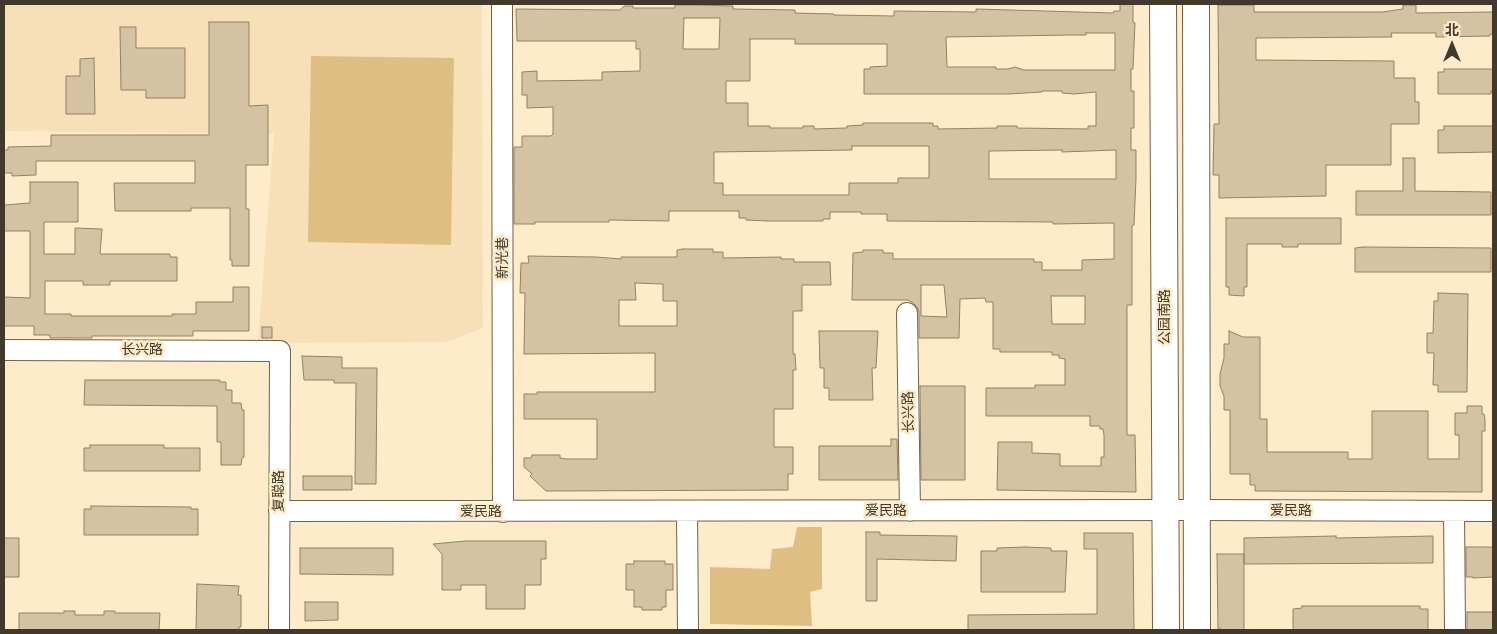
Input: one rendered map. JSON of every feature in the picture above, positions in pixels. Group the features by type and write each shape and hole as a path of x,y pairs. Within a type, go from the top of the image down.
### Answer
{"main road":[{"name":"公园南路","path":"1163,4 1166,630"},
{"path":"1196,4 1197,630"}],"street":[{"name":"新光巷","path":"502,4 503,512"},
{"name":"长兴路","path":"907,313 910,511"},
{"name":"长兴路","path":"4,350 280,351"},
{"name":"复聪路","path":"279,630 280,351"},
{"name":"爱民路","path":"279,511 1493,511"},
{"path":"1454,511 1455,630"},
{"path":"687,512 688,630"}],"shaded area":[{"path":"4,4 482,4 483,328 446,342 258,343 274,132 272,134 4,131"},
{"path":"311,56 454,58 451,245 308,242"},
{"path":"797,527 822,527 822,589 810,592 812,626 710,624 710,567 770,569 772,549 793,547"}],"building":[{"path":"1120,4 1133,4 1133,22 1135,23 1131,91 1134,91 1134,128 1131,128 1131,150 1136,150 1136,178 1134,225 1132,226 1132,305 1127,305 1127,435 1135,435 1136,492 997,490 998,442 1032,442 1032,453 1060,454 1060,466 1101,466 1101,457 1104,457 1104,435 1103,429 1100,429 1100,426 1090,426 1090,416 986,416 986,388 1035,388 1035,385 1065,385 1065,359 1059,358 1059,355 1052,355 1052,352 1000,352 1000,349 993,349 993,302 986,302 985,298 960,299 959,338 919,338 919,312 917,307 908,300 852,300 853,253 863,252 863,250 883,250 883,253 893,253 893,259 1034,259 1034,262 1042,262 1042,270 1082,270 1082,260 1114,259 1114,223 1053,224 1053,222 887,221 887,214 861,214 861,212 830,212 830,219 823,219 823,221 768,221 739,218 739,211 669,211 669,221 609,220 609,222 535,222 535,224 514,224 514,147 522,147 522,136 551,136 553,134 553,107 527,108 527,95 522,95 522,72 537,71 537,81 602,80 602,72 640,71 640,49 636,49 636,41 517,41 516,9 620,10 624,6 633,6 633,8 675,8 675,5 698,5 733,6 733,9 795,10 795,13 894,16 894,11 976,12 976,9 1113,13 1114,11 1120,11","holes":["684,18 720,18 719,49 683,49","1115,33 1115,70 1024,70 1015,67 1008,69 996,69 996,67 947,67 946,37","750,39 795,39 795,44 887,44 887,66 864,69 864,94 1009,94 1042,91 1062,91 1062,93 1074,94 1096,92 1096,126 1088,126 1088,129 1017,128 1017,126 938,129 938,126 933,126 933,123 863,123 863,125 847,126 847,128 814,129 814,126 803,126 803,128 748,126 748,103 726,103 726,81 750,81","852,146 929,146 929,178 898,178 898,183 849,183 849,195 723,195 723,183 714,183 714,152 852,150","1062,150 1062,152 1116,150 1116,179 989,179 989,151","921,285 944,285 947,317 921,316","1051,296 1085,296 1085,324 1052,324"]},
{"path":"1218,5 1254,5 1254,12 1382,12 1403,9 1403,5 1416,5 1416,13 1493,12 1493,34 1490,34 1490,36 1436,37 1436,33 1391,33 1392,37 1256,38 1256,60 1394,61 1394,78 1415,78 1415,102 1419,102 1419,124 1391,124 1391,165 1326,165 1326,196 1219,198 1219,175 1213,175 1214,124 1219,124"},
{"path":"209,22 249,22 249,106 268,105 268,165 246,165 246,209 249,209 249,266 232,266 232,260 230,260 230,208 191,208 191,211 115,211 114,183 195,183 195,161 36,161 36,175 12,176 12,173 4,173 4,150 8,150 8,147 51,146 51,135 209,135"},
{"path":"120,27 136,27 136,48 185,48 185,98 146,98 146,90 121,90"},
{"path":"94,58 95,114 66,114 66,76 80,76 80,59"},
{"path":"1444,69 1493,69 1493,91 1491,91 1491,94 1438,94 1438,72 1444,72"},
{"path":"1444,126 1493,126 1493,152 1438,153 1438,130 1444,130"},
{"path":"1403,158 1415,158 1415,191 1491,192 1491,215 1356,215 1356,191 1403,191"},
{"path":"30,182 78,182 78,222 44,222 44,254 75,254 75,228 102,229 100,254 170,254 170,257 177,257 177,281 110,281 110,285 83,285 83,281 45,281 45,314 71,314 71,316 172,316 172,314 196,314 196,302 233,302 233,287 249,287 249,331 193,331 193,336 50,338 50,335 34,335 34,326 4,326 4,297 30,298 30,231 4,231 4,205 30,203"},
{"path":"1226,218 1341,218 1341,244 1298,244 1298,247 1282,247 1282,244 1247,244 1247,287 1244,287 1244,296 1229,295 1229,287 1226,287"},
{"path":"1355,248 1491,248 1491,272 1355,272"},
{"path":"713,249 713,252 723,252 723,258 781,257 781,259 794,259 794,262 830,262 831,285 802,285 802,311 793,311 793,354 795,354 796,370 793,370 793,409 774,409 774,447 793,447 793,474 788,474 788,490 546,491 530,476 532,474 524,467 524,458 531,458 532,455 560,455 560,458 567,459 597,459 597,419 524,419 524,394 537,394 537,392 655,392 655,353 524,354 525,293 520,293 521,263 529,263 528,256 621,259 621,257 677,257 677,250","holes":["635,283 663,284 663,301 677,301 677,326 619,326 619,300 636,300"]},
{"path":"1438,293 1468,294 1467,392 1438,392 1438,385 1433,385 1434,353 1427,353 1427,333 1433,333 1434,301 1438,301"},
{"path":"262,327 272,327 272,338 262,338"},
{"path":"819,331 878,331 876,368 872,368 873,400 829,400 829,388 824,388 824,368 820,368"},
{"path":"1229,331 1243,337 1260,337 1260,419 1267,419 1267,452 1348,452 1348,459 1372,459 1372,411 1428,411 1428,459 1459,459 1459,435 1455,435 1455,413 1467,413 1467,406 1482,406 1485,431 1482,431 1482,492 1255,491 1255,485 1250,485 1250,474 1230,474 1230,410 1224,410 1224,396 1220,386 1224,344 1229,344"},
{"path":"302,356 342,357 342,368 377,368 376,484 355,484 356,383 334,383 334,380 304,380"},
{"path":"85,380 220,380 220,382 226,382 226,390 232,390 232,403 241,403 242,410 244,410 244,457 242,458 241,465 221,465 221,442 217,442 217,406 84,405"},
{"path":"920,386 965,386 965,480 921,480"},
{"path":"891,439 897,439 898,480 819,480 819,446 891,446"},
{"path":"90,445 164,445 164,448 200,448 200,471 84,471 84,448 90,448"},
{"path":"303,476 352,476 352,490 303,490"},
{"path":"91,506 191,507 191,509 198,509 198,535 84,535 84,509 91,509"},
{"path":"866,532 880,532 880,535 957,536 956,561 877,559 877,601 866,601"},
{"path":"1084,533 1133,533 1134,630 968,630 968,615 1097,614 1097,549 1084,549"},
{"path":"1336,536 1336,538 1433,536 1433,563 1244,564 1244,538"},
{"path":"4,538 19,538 19,577 4,577"},
{"path":"466,541 546,541 546,559 541,559 541,585 525,585 525,609 486,609 486,585 461,585 461,590 442,590 442,554 433,544"},
{"path":"1466,547 1493,547 1493,577 1466,577"},
{"path":"300,548 393,548 393,575 300,574"},
{"path":"997,548 1051,548 1051,551 1067,551 1065,592 981,592 981,551 997,551"},
{"path":"1217,554 1244,554 1244,630 1218,629"},
{"path":"634,561 665,561 665,564 673,564 673,590 666,590 666,607 662,607 662,610 642,610 642,607 634,607 634,590 626,590 626,564 634,564"},
{"path":"197,584 239,586 238,595 241,595 241,627 239,627 239,630 196,630"},
{"path":"305,602 338,602 338,620 305,621"},
{"path":"1302,606 1420,606 1420,609 1428,609 1428,630 1293,630 1293,609 1302,608"},
{"path":"64,611 75,611 75,615 104,615 104,611 115,611 115,613 160,613 159,630 19,630 19,613 64,613"},
{"path":"1467,612 1493,612 1493,630 1467,630"}]}
